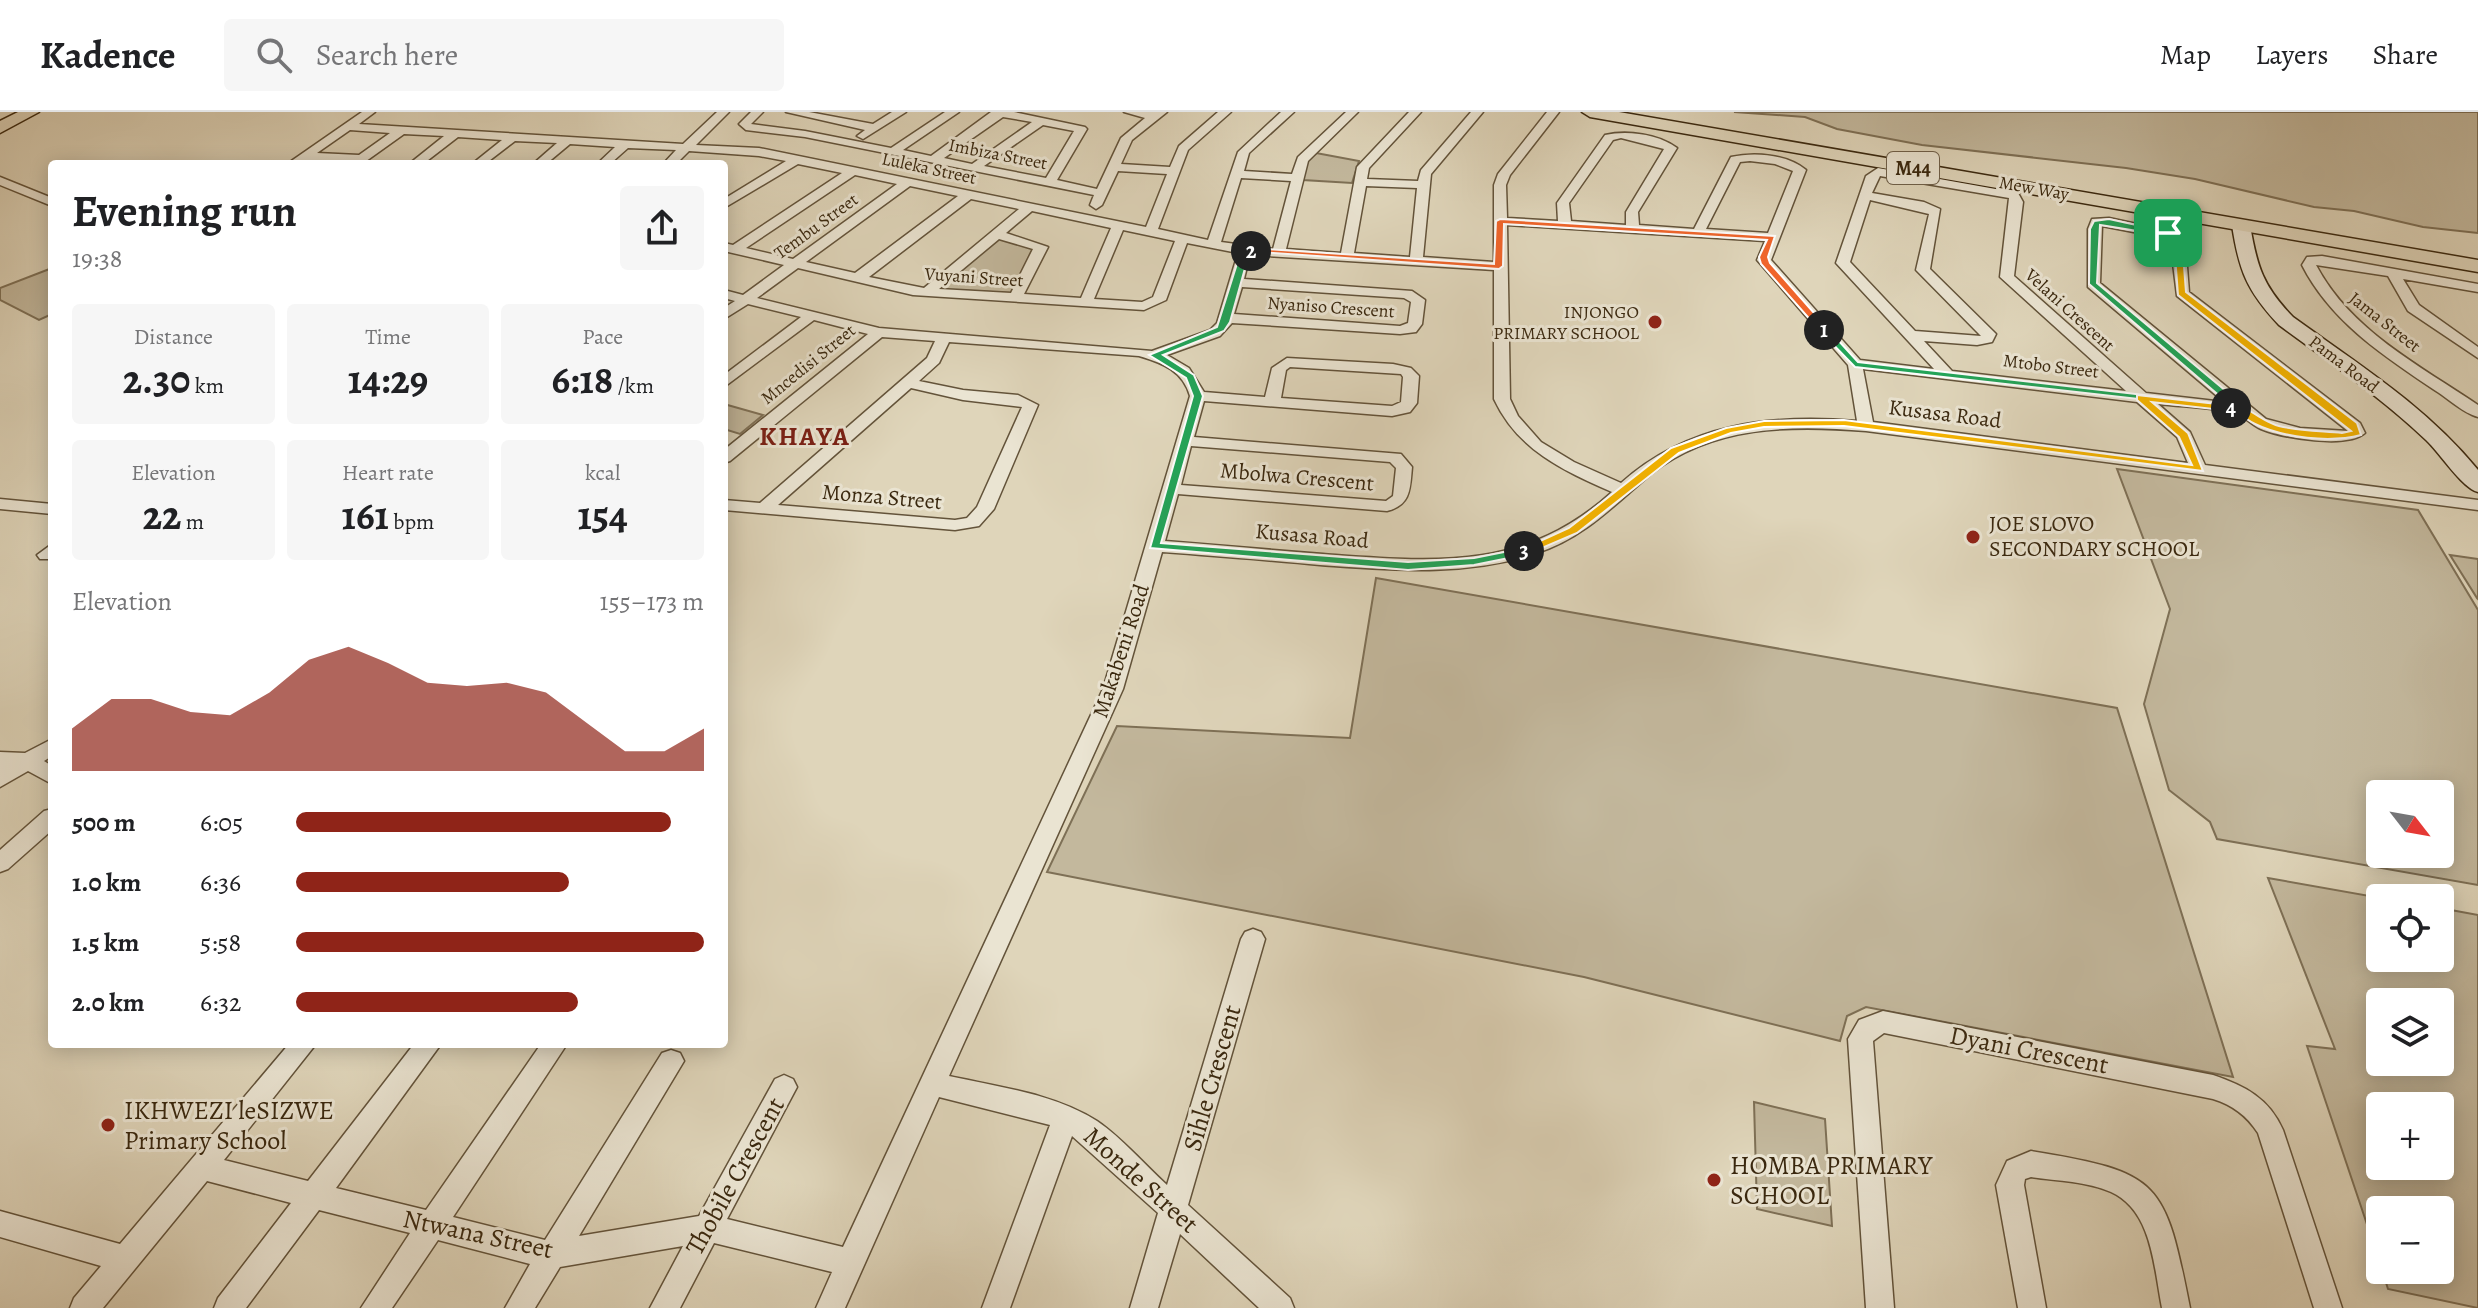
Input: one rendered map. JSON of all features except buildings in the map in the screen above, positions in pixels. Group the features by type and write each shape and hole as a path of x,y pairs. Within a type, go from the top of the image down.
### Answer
{"main road":[{"path":"0,128 31,112"},
{"name":"Mew Way","path":"1590,112 2478,266"}],"street":[{"path":"299,160 369,112"},
{"path":"673,160 723,112"},
{"name":"Imbiza Street","path":"757,112 746,127 788,131 1101,193"},
{"path":"792,112 874,128"},
{"path":"851,143 900,112"},
{"path":"892,152 953,112"},
{"path":"933,160 999,112 1081,129 1049,183"},
{"path":"1130,112 1158,114"},
{"path":"1150,232 1187,143 1225,112"},
{"path":"1213,245 1244,152 1288,112"},
{"path":"1279,252 1304,158 1352,112"},
{"path":"1347,257 1366,163 1415,112"},
{"path":"1416,261 1425,173 1477,112"},
{"path":"1553,112 1504,174 1500,185 1500,386 1507,414 1544,452 1622,490"},
{"path":"1090,219 1127,138 1158,114"},
{"path":"974,168 1041,121"},
{"name":"Luleka Street","path":"349,127 755,151 1245,251 1499,266"},
{"path":"360,160 402,130"},
{"path":"420,160 456,133"},
{"path":"1565,225 1563,203 1606,140 1621,135 1664,143 1671,148 1632,212 1633,229"},
{"path":"483,160 514,136"},
{"path":"544,160 568,140"},
{"path":"607,160 626,143"},
{"path":"305,156 340,160"},
{"path":"1698,233 1733,162 1747,157 1786,164 1800,170 1764,257 1766,264 1855,364 1866,426"},
{"path":"728,202 797,159"},
{"path":"1112,167 1174,171"},
{"path":"729,248 854,170"},
{"name":"Velani Crescent","path":"1947,374 1843,263 1872,176 1883,172 2014,196 2017,202 2007,277 2184,435 2199,469"},
{"path":"1235,174 1297,178"},
{"path":"0,181 48,200"},
{"name":"Tembu Street","path":"728,312 908,182"},
{"path":"1360,182 1423,185"},
{"path":"858,278 969,194"},
{"path":"1866,196 1924,206 1936,212 1923,270 1987,330 1989,336 1977,341 1910,335"},
{"path":"927,292 1029,207"},
{"path":"1500,221 1772,237"},
{"path":"2097,222 2174,236 2178,241 2182,293 2354,426 2357,433 2342,437 2278,429 2258,421 2241,409 2093,284 2094,229 2097,222"},
{"path":"1086,302 1119,225"},
{"name":"Pama Road","path":"2241,225 2246,268 2267,302 2286,321 2429,429 2456,456 2478,485"},
{"path":"996,234 1041,247 1016,297"},
{"name":"Vuyani Street","path":"729,248 927,292 1144,306 1157,303 1182,238"},
{"path":"1154,355 1215,333 1227,318 1245,251"},
{"name":"Jama Street","path":"2478,288 2322,260 2312,260 2309,265 2322,292 2334,306 2374,339 2478,412"},
{"path":"2393,273 2413,308 2476,351"},
{"name":"Nyaniso Crescent","path":"1227,318 1400,330 1411,329 1415,324 1418,300 1407,294 1237,283"},
{"path":"728,295 879,332 1154,355 1169,361 1191,377 1198,396 1272,402 1399,411 1409,403 1411,376 1406,371 1393,368 1287,362 1279,368 1272,402"},
{"path":"728,379 811,316"},
{"name":"Mncedisi Street","path":"728,455 879,332"},
{"path":"764,508 934,360 944,337"},
{"name":"Mtobo Street","path":"1855,364 2241,409"},
{"name":"Monza Street","path":"728,505 955,525 973,522 980,517 1026,420 1030,405 1018,400 963,395 909,383"},
{"name":"Makabeni Road","path":"830,1308 1113,689 1198,396"},
{"name":"Kusasa Road","path":"1154,546 1408,566 1499,557 1556,540 1593,517 1622,490 1675,451 1729,430 1790,423 1866,426 2478,505"},
{"name":"Mbolwa Crescent","path":"1172,489 1387,506 1396,503 1401,496 1404,467 1395,457 1186,441"},
{"path":"0,519 9,505 48,509"},
{"path":"0,779 48,748"},
{"path":"0,760 28,761 48,774"},
{"path":"0,863 48,821"},
{"name":"Sihle Crescent","path":"1144,1308 1253,939"},
{"name":"Dyani Crescent","path":"1880,1308 1860,1039 1868,1028 1883,1022 2213,1087 2242,1098 2262,1116 2270,1130 2328,1308"},
{"path":"84,1308 301,1048"},
{"path":"228,1308 426,1048"},
{"path":"375,1308 552,1048"},
{"path":"519,1308 671,1061"},
{"name":"Monde Street","path":"932,1084 1066,1117 1088,1130 1280,1308"},
{"name":"Thobile Crescent","path":"664,1308 784,1087"},
{"path":"996,1308 1066,1117"},
{"path":"2032,1308 2010,1185 2011,1175 2020,1166 2031,1164 2106,1178 2123,1184 2146,1201 2154,1216 2176,1308"},
{"name":"Ntwana Street","path":"201,1167 551,1255 707,1228 851,1263"},
{"path":"3,1228 124,1259"}],"shaded area":[{"path":"1734,112 2478,112 2478,233 2423,227 2354,211 2314,207 2195,179 1922,145 1837,129 1805,117"},
{"path":"1316,153 1359,161 1352,183 1303,180 1306,163"},
{"path":"1000,238 1035,245 1011,293 937,289"},
{"path":"48,270 48,316 39,320 0,300 0,288"},
{"path":"728,405 763,415 740,434 728,430"},
{"path":"2117,469 2418,510 2478,610 2478,885 2382,868 2454,868 2454,780 2366,780 2366,865 2217,839 2210,822 2169,790 2144,704 2170,609"},
{"path":"2450,555 2478,559 2478,599 2477,598"},
{"path":"1376,578 2117,708 2233,1077 1866,1007 1847,1016 1840,1041 1584,977 1047,872 1117,726 1350,738"},
{"path":"2268,878 2366,895 2366,972 2454,972 2454,911 2478,915 2478,1308 2388,1289 2386,1284 2454,1284 2454,1196 2366,1196 2366,1221 2307,1046 2335,1049"},
{"path":"1754,1102 1825,1119 1832,1226 1757,1209"}],"place":[{"name":"INJONGO PRIMARY SCHOOL","path":"1655,322"},
{"name":"JOE SLOVO SECONDARY SCHOOL","path":"1973,537"},
{"name":"IKHWEZI leSIZWE Primary School","path":"108,1125"},
{"name":"HOMBA PRIMARY SCHOOL","path":"1714,1180"}],"district":[{"name":"KHAYA","path":"805,436"}],"route":[{"path":"2168,233 2097,222 2094,229 2093,284 2241,409 1855,364 1766,264 1764,257 1772,237 1500,221 1499,266 1245,251 1224,325 1215,333 1154,355 1181,368 1191,377 1198,396 1154,546 1408,566 1474,562 1529,550 1556,540 1593,517 1658,461 1675,451 1704,437 1764,424 1844,423 2199,469 2184,435 2141,398 2241,409 2258,421 2278,429 2342,437 2357,433 2354,426 2182,293 2179,289 2178,241 2168,233"}]}
